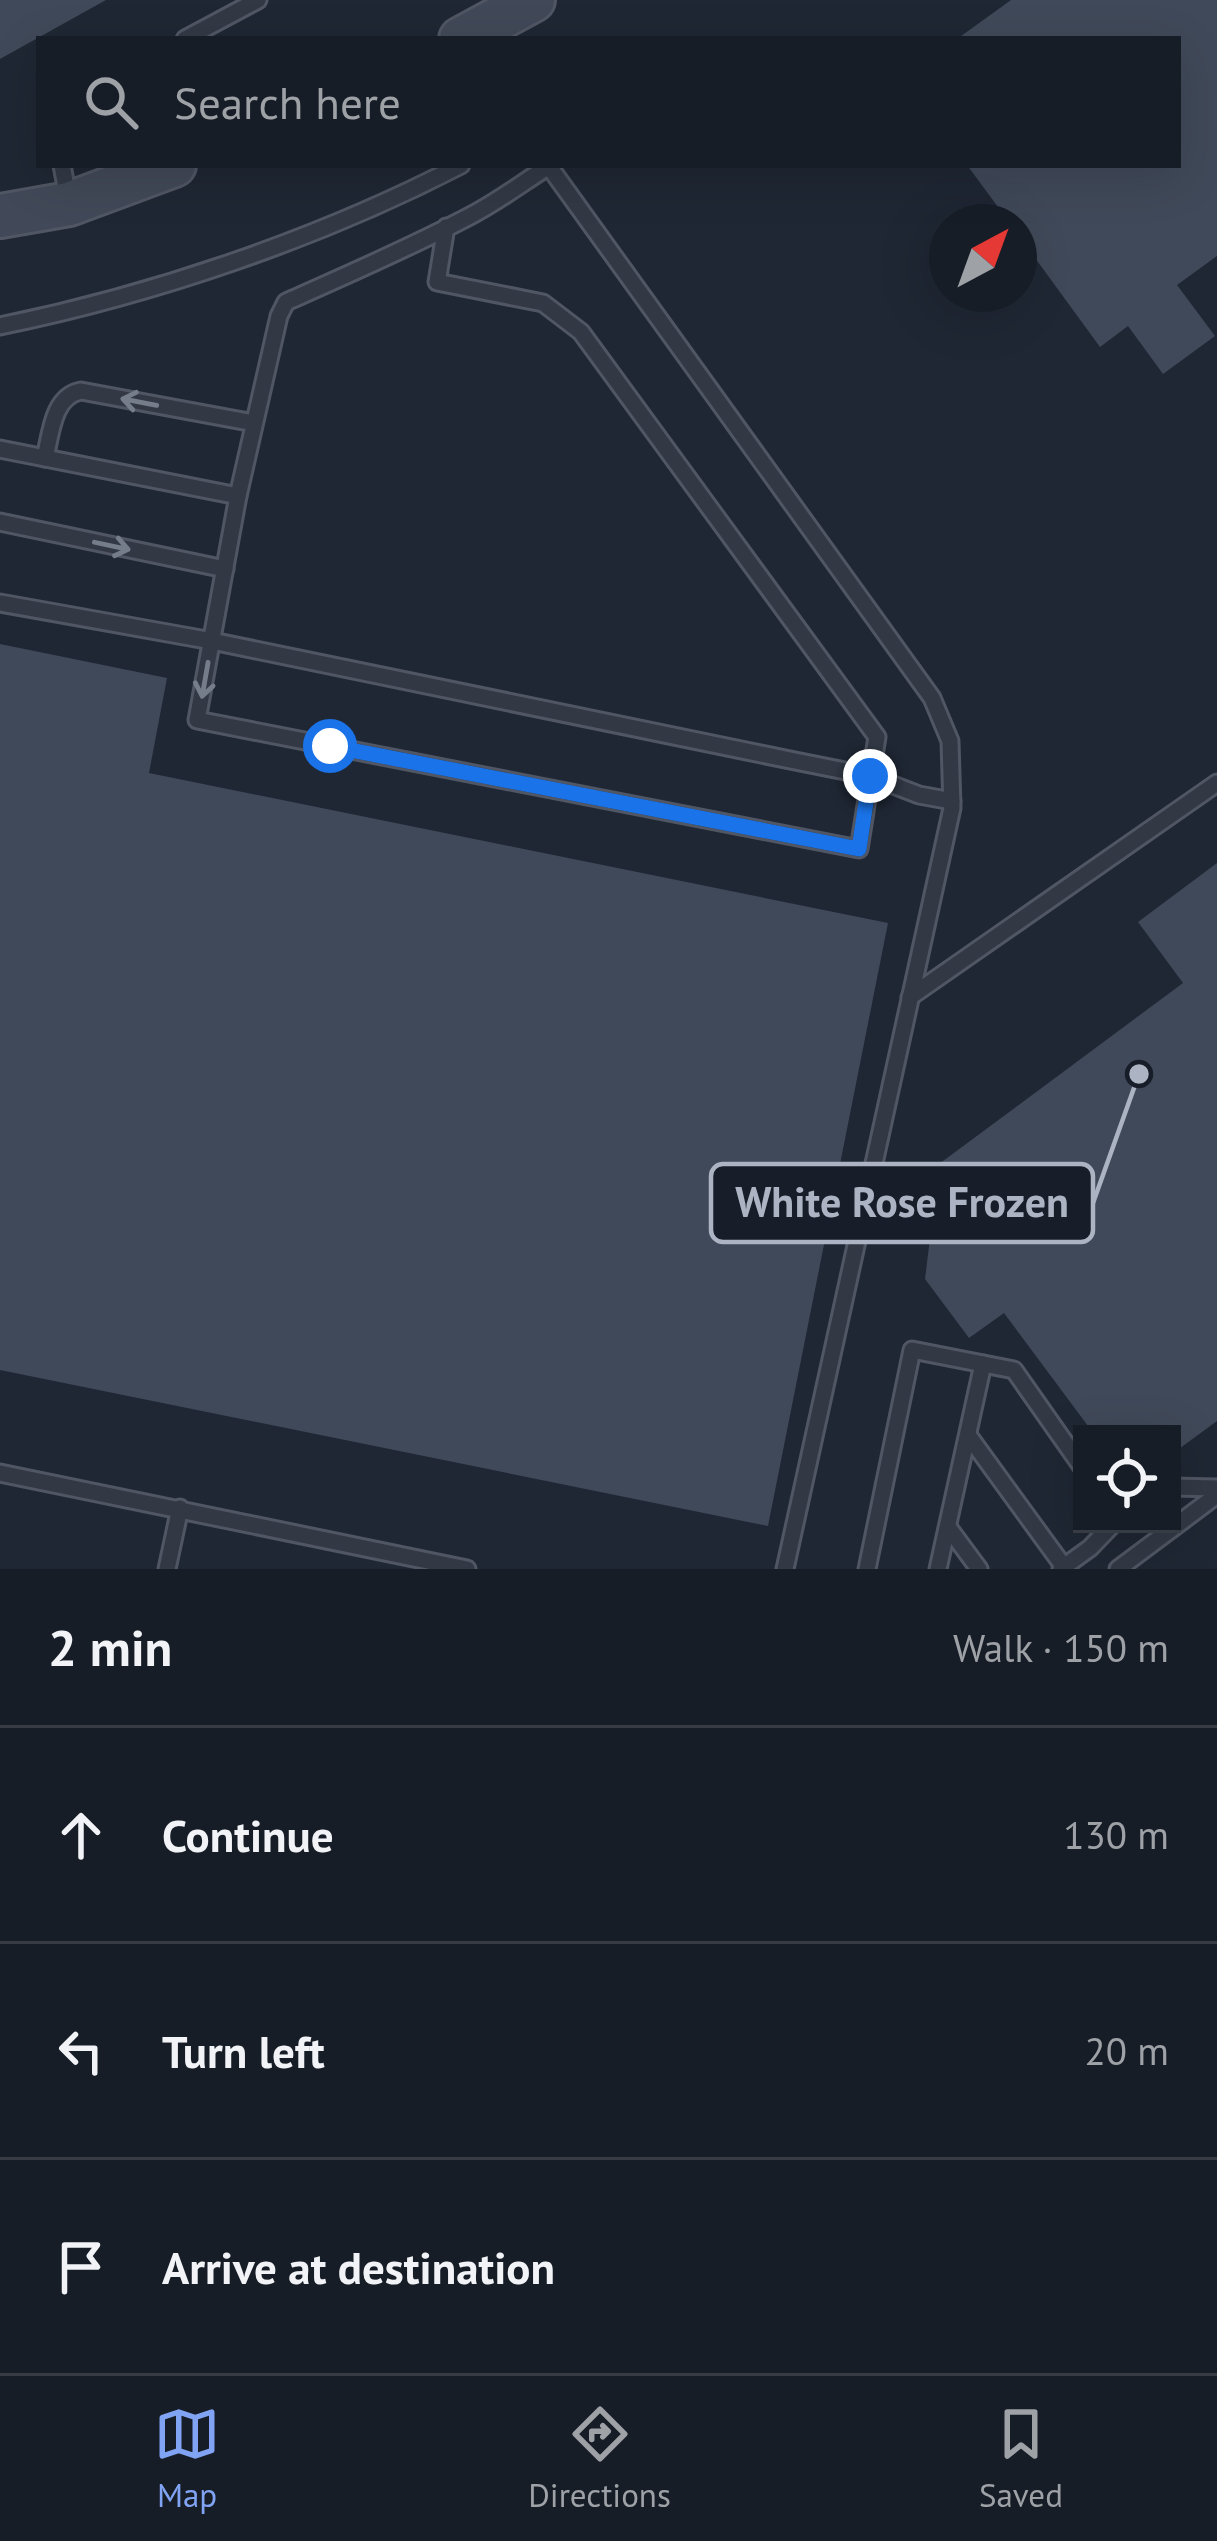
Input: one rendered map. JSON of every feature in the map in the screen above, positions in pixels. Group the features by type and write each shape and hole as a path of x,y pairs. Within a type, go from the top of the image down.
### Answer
{"main road":[{"path":"475,32 533,0"},
{"path":"0,216 65,184 157,168"}],"lane":[{"path":"191,36 258,0"},
{"path":"0,326 140,293 233,262 454,168"},
{"path":"446,227 437,281 543,303 581,332 877,737 859,849 197,720 238,496 278,316 286,302 446,227 470,217 546,168"},
{"path":"550,168 932,698 950,741 952,801 785,1569"},
{"path":"46,458 62,402 70,393 82,391 254,423"},
{"path":"0,449 238,496"},
{"path":"0,522 225,569"},
{"path":"0,603 212,641 870,776 919,795 952,801"},
{"path":"910,997 1217,783"},
{"path":"867,1569 912,1350 1014,1370 1073,1454"},
{"path":"938,1569 983,1364"},
{"path":"968,1435 1062,1568 1104,1533"},
{"path":"0,1473 467,1569"},
{"path":"1181,1488 1217,1491"},
{"path":"1118,1569 1217,1491"},
{"path":"167,1569 180,1508"},
{"path":"948,1527 979,1569"}],"building":[{"path":"0,0 106,0 36,36 0,59"},
{"path":"1011,0 1217,0 1217,256 1177,285 1215,336 1163,374 1128,326 1100,347 1037,261 1037,204 996,204 969,168 1181,168 1181,36 961,36"},
{"path":"0,644 167,678 149,773 888,923 768,1526 0,1370"},
{"path":"1217,863 1217,1421 1181,1447 1181,1425 1087,1425 1004,1313 969,1338 925,1279 939,1164 1183,983 1138,922"}],"place":[{"name":"White Rose Frozen","path":"1139,1074"}],"route":[{"path":"330,746 859,849 870,776"}]}
